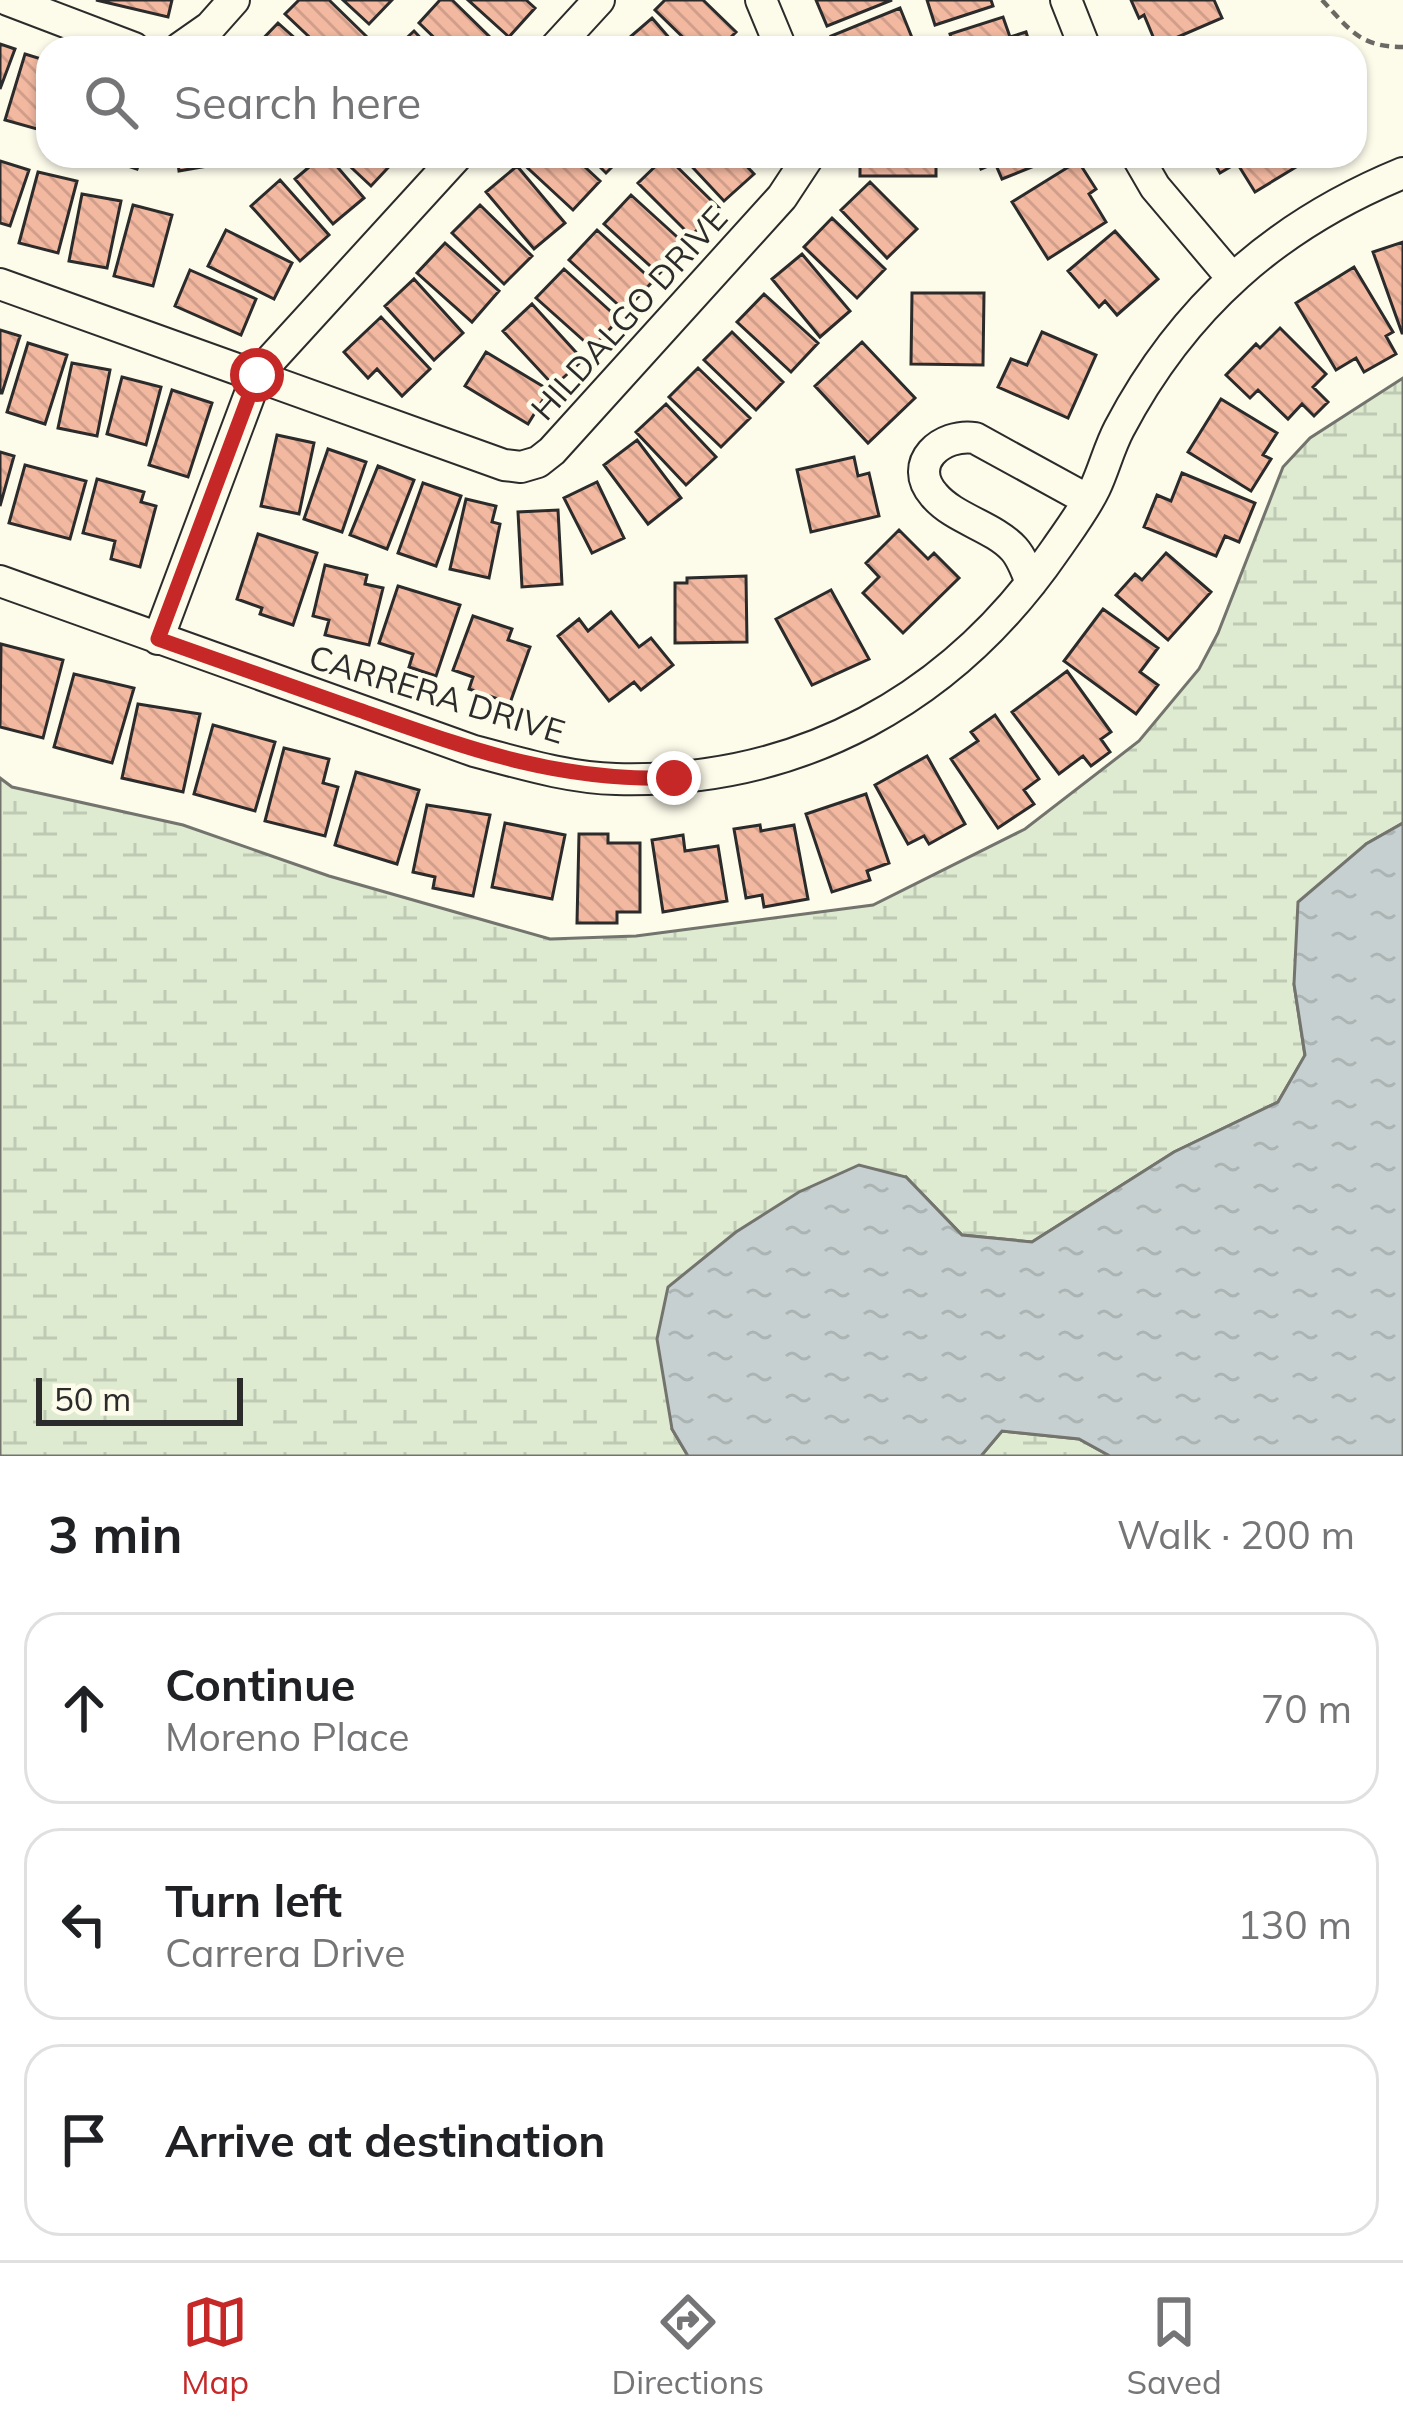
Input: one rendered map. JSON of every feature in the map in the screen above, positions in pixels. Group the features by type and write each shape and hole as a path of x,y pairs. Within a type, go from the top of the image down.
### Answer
{"street":[{"path":"8,0 102,36"},
{"path":"197,36 234,0"},
{"path":"567,36 599,0"},
{"path":"761,0 776,36"},
{"path":"1066,0 1080,36"},
{"path":"158,639 257,375 446,168"},
{"name":"HILDALGO DRIVE","path":"0,284 503,465 521,467 538,462 804,168"},
{"path":"1144,168 1232,278"},
{"name":"CARRERA DRIVE","path":"0,581 474,751 540,769 613,779 674,778 791,755 893,708 957,663 1007,615 1088,500 1118,432 1156,366 1191,320 1291,229 1403,173"},
{"path":"1031,583 1013,548 935,496 927,482 932,451 944,440 975,438 1088,500"}],"path":[{"path":"1322,0 1359,36"},
{"path":"1367,42 1375,47 1403,47"}],"green space":[{"path":"1403,378 1403,823 1366,844 1294,984 1305,1056 1278,1102 1174,1152 1032,1242 962,1235 906,1177 672,1429 688,1456 0,1456 0,778 12,787 183,825 329,876 550,939 636,936 873,905 1025,829 1139,741 1199,669 1218,633 1283,467 1310,438"},
{"path":"1002,1431 1079,1439 1110,1456 981,1456"}],"water":[{"path":"1403,823 1403,1456 1110,1456 1079,1439 1002,1431 981,1456 688,1456 672,1429 657,1339 668,1287 736,1232 799,1192 859,1165 906,1177 962,1235 1032,1242 1174,1152 1278,1102 1305,1055 1294,984 1298,902 1366,844"}],"building":[{"path":"96,0 172,0 168,17"},
{"path":"299,0 329,0 366,36 308,36 285,14"},
{"path":"343,0 392,0 369,24"},
{"path":"440,0 452,0 489,36 433,36 419,23"},
{"path":"468,0 526,0 535,8 508,36"},
{"path":"665,0 703,0 736,32 732,36 682,36 655,10"},
{"path":"816,0 892,0 827,26"},
{"path":"927,0 991,0 993,6 935,25"},
{"path":"1131,0 1214,0 1222,18 1180,36 1153,36 1144,15 1139,18"},
{"path":"900,8 911,36 831,36"},
{"path":"1003,17 1010,36 951,36"},
{"path":"652,18 668,36 631,36"},
{"path":"278,23 293,36 266,36"},
{"path":"0,44 15,49 0,89"},
{"path":"25,54 36,57 36,129 5,120"},
{"path":"0,161 29,170 10,226 0,223"},
{"path":"308,168 338,168 364,198 333,224 295,179"},
{"path":"352,168 388,168 371,186"},
{"path":"519,168 565,223 534,249 486,192"},
{"path":"528,168 586,168 600,181 573,210"},
{"path":"654,168 678,168 719,208 691,236 638,183"},
{"path":"693,168 748,168 754,174 724,201"},
{"path":"860,168 936,168 936,176 860,176"},
{"path":"997,168 1029,168 1002,179"},
{"path":"1067,168 1082,168 1096,189 1089,194 1106,222 1048,259 1012,202"},
{"path":"1240,168 1294,168 1255,192"},
{"path":"38,172 77,181 58,253 19,243"},
{"path":"280,180 329,235 300,261 251,206"},
{"path":"870,182 917,229 887,258 841,210"},
{"path":"82,194 121,201 107,268 69,261"},
{"path":"631,195 686,245 659,274 604,224"},
{"path":"133,205 172,215 153,286 114,276"},
{"path":"480,205 532,256 504,284 452,233"},
{"path":"832,218 885,269 857,298 804,247"},
{"path":"226,230 292,263 274,299 208,266"},
{"path":"597,230 653,281 625,311 569,260"},
{"path":"1115,231 1158,279 1117,315 1105,301 1099,307 1068,271"},
{"path":"1403,242 1403,333 1402,333 1373,252"},
{"path":"445,243 499,291 472,322 417,273"},
{"path":"802,254 850,311 820,337 772,279"},
{"path":"1354,267 1393,332 1386,336 1396,354 1364,372 1356,358 1336,370 1296,303"},
{"path":"564,269 619,319 592,348 536,298"},
{"path":"190,270 256,299 241,335 175,306"},
{"path":"414,279 463,333 434,360 385,306"},
{"path":"912,293 984,293 983,365 911,364"},
{"path":"764,294 818,343 791,372 737,322"},
{"path":"532,304 583,360 554,386 503,331"},
{"path":"381,317 430,369 402,396 377,369 368,378 344,352"},
{"path":"1280,328 1326,374 1313,387 1328,402 1314,416 1302,404 1288,419 1258,390 1250,398 1226,375 1256,344 1260,348"},
{"path":"0,330 20,336 2,393 0,393"},
{"path":"732,332 783,382 756,410 704,360"},
{"path":"1042,332 1096,355 1068,418 998,387 1011,359 1027,365"},
{"path":"862,342 915,398 868,443 815,386"},
{"path":"28,343 67,355 45,424 7,412"},
{"path":"486,352 549,390 528,424 465,386"},
{"path":"72,363 110,370 97,436 58,428"},
{"path":"698,368 750,418 721,447 669,397"},
{"path":"122,377 161,387 146,445 107,434"},
{"path":"172,390 212,403 188,477 149,465"},
{"path":"1221,399 1277,433 1263,455 1271,459 1251,491 1188,452"},
{"path":"666,404 716,457 686,485 636,432"},
{"path":"277,435 314,443 299,514 261,506"},
{"path":"637,440 681,498 648,524 604,465"},
{"path":"328,449 366,462 342,532 304,519"},
{"path":"0,452 14,456 0,506"},
{"path":"854,457 858,476 869,473 879,516 811,532 797,470"},
{"path":"25,465 86,481 70,539 9,523"},
{"path":"378,466 414,480 387,549 350,535"},
{"path":"1182,473 1255,503 1239,542 1225,536 1216,556 1144,527 1157,495 1171,501"},
{"path":"97,479 144,492 141,502 156,506 140,567 111,559 115,541 83,533"},
{"path":"597,482 624,538 592,553 564,498"},
{"path":"423,483 461,496 436,566 398,553"},
{"path":"466,499 496,506 492,522 500,524 489,578 450,569"},
{"path":"558,510 562,584 522,587 518,512"},
{"path":"899,530 928,559 934,553 959,578 903,633 863,593 879,577 866,563"},
{"path":"258,534 317,553 293,625 260,614 262,608 237,599"},
{"path":"1166,553 1211,592 1168,640 1116,595 1135,574 1142,580"},
{"path":"325,565 367,575 365,584 383,588 369,645 325,635 329,620 313,616"},
{"path":"746,576 747,642 675,643 675,583 687,583 687,578"},
{"path":"398,586 460,605 436,676 409,667 413,654 379,643"},
{"path":"831,590 869,659 812,685 776,619"},
{"path":"1103,609 1158,648 1140,672 1158,685 1136,714 1064,661"},
{"path":"611,612 639,647 651,638 673,665 641,690 634,682 609,701 558,636 579,619 588,631"},
{"path":"473,616 512,629 508,640 530,647 510,703 469,689 473,677 453,670"},
{"path":"1,644 63,660 43,738 0,727"},
{"path":"1067,671 1111,732 1101,739 1110,752 1091,766 1083,756 1059,774 1012,712"},
{"path":"74,674 134,688 112,763 54,747"},
{"path":"138,704 200,714 183,792 122,778"},
{"path":"995,715 1039,779 1024,790 1034,804 998,828 951,759 978,741 971,732"},
{"path":"213,725 275,742 255,811 194,794"},
{"path":"284,748 329,759 323,783 338,787 325,836 265,821"},
{"path":"927,756 965,824 929,844 924,836 908,844 875,785"},
{"path":"356,772 419,790 397,864 335,845"},
{"path":"866,794 889,863 867,871 870,880 832,892 806,814"},
{"path":"427,805 490,815 473,896 433,888 435,877 413,872"},
{"path":"505,823 565,835 552,899 492,887"},
{"path":"760,825 761,831 794,825 808,899 764,907 762,895 746,898 734,829"},
{"path":"579,834 608,834 608,843 640,843 640,912 617,912 617,923 577,923"},
{"path":"683,835 685,851 718,846 727,901 663,912 652,840"}],"route":[{"path":"257,375 158,639 474,751 540,769 613,779 674,778"}]}
